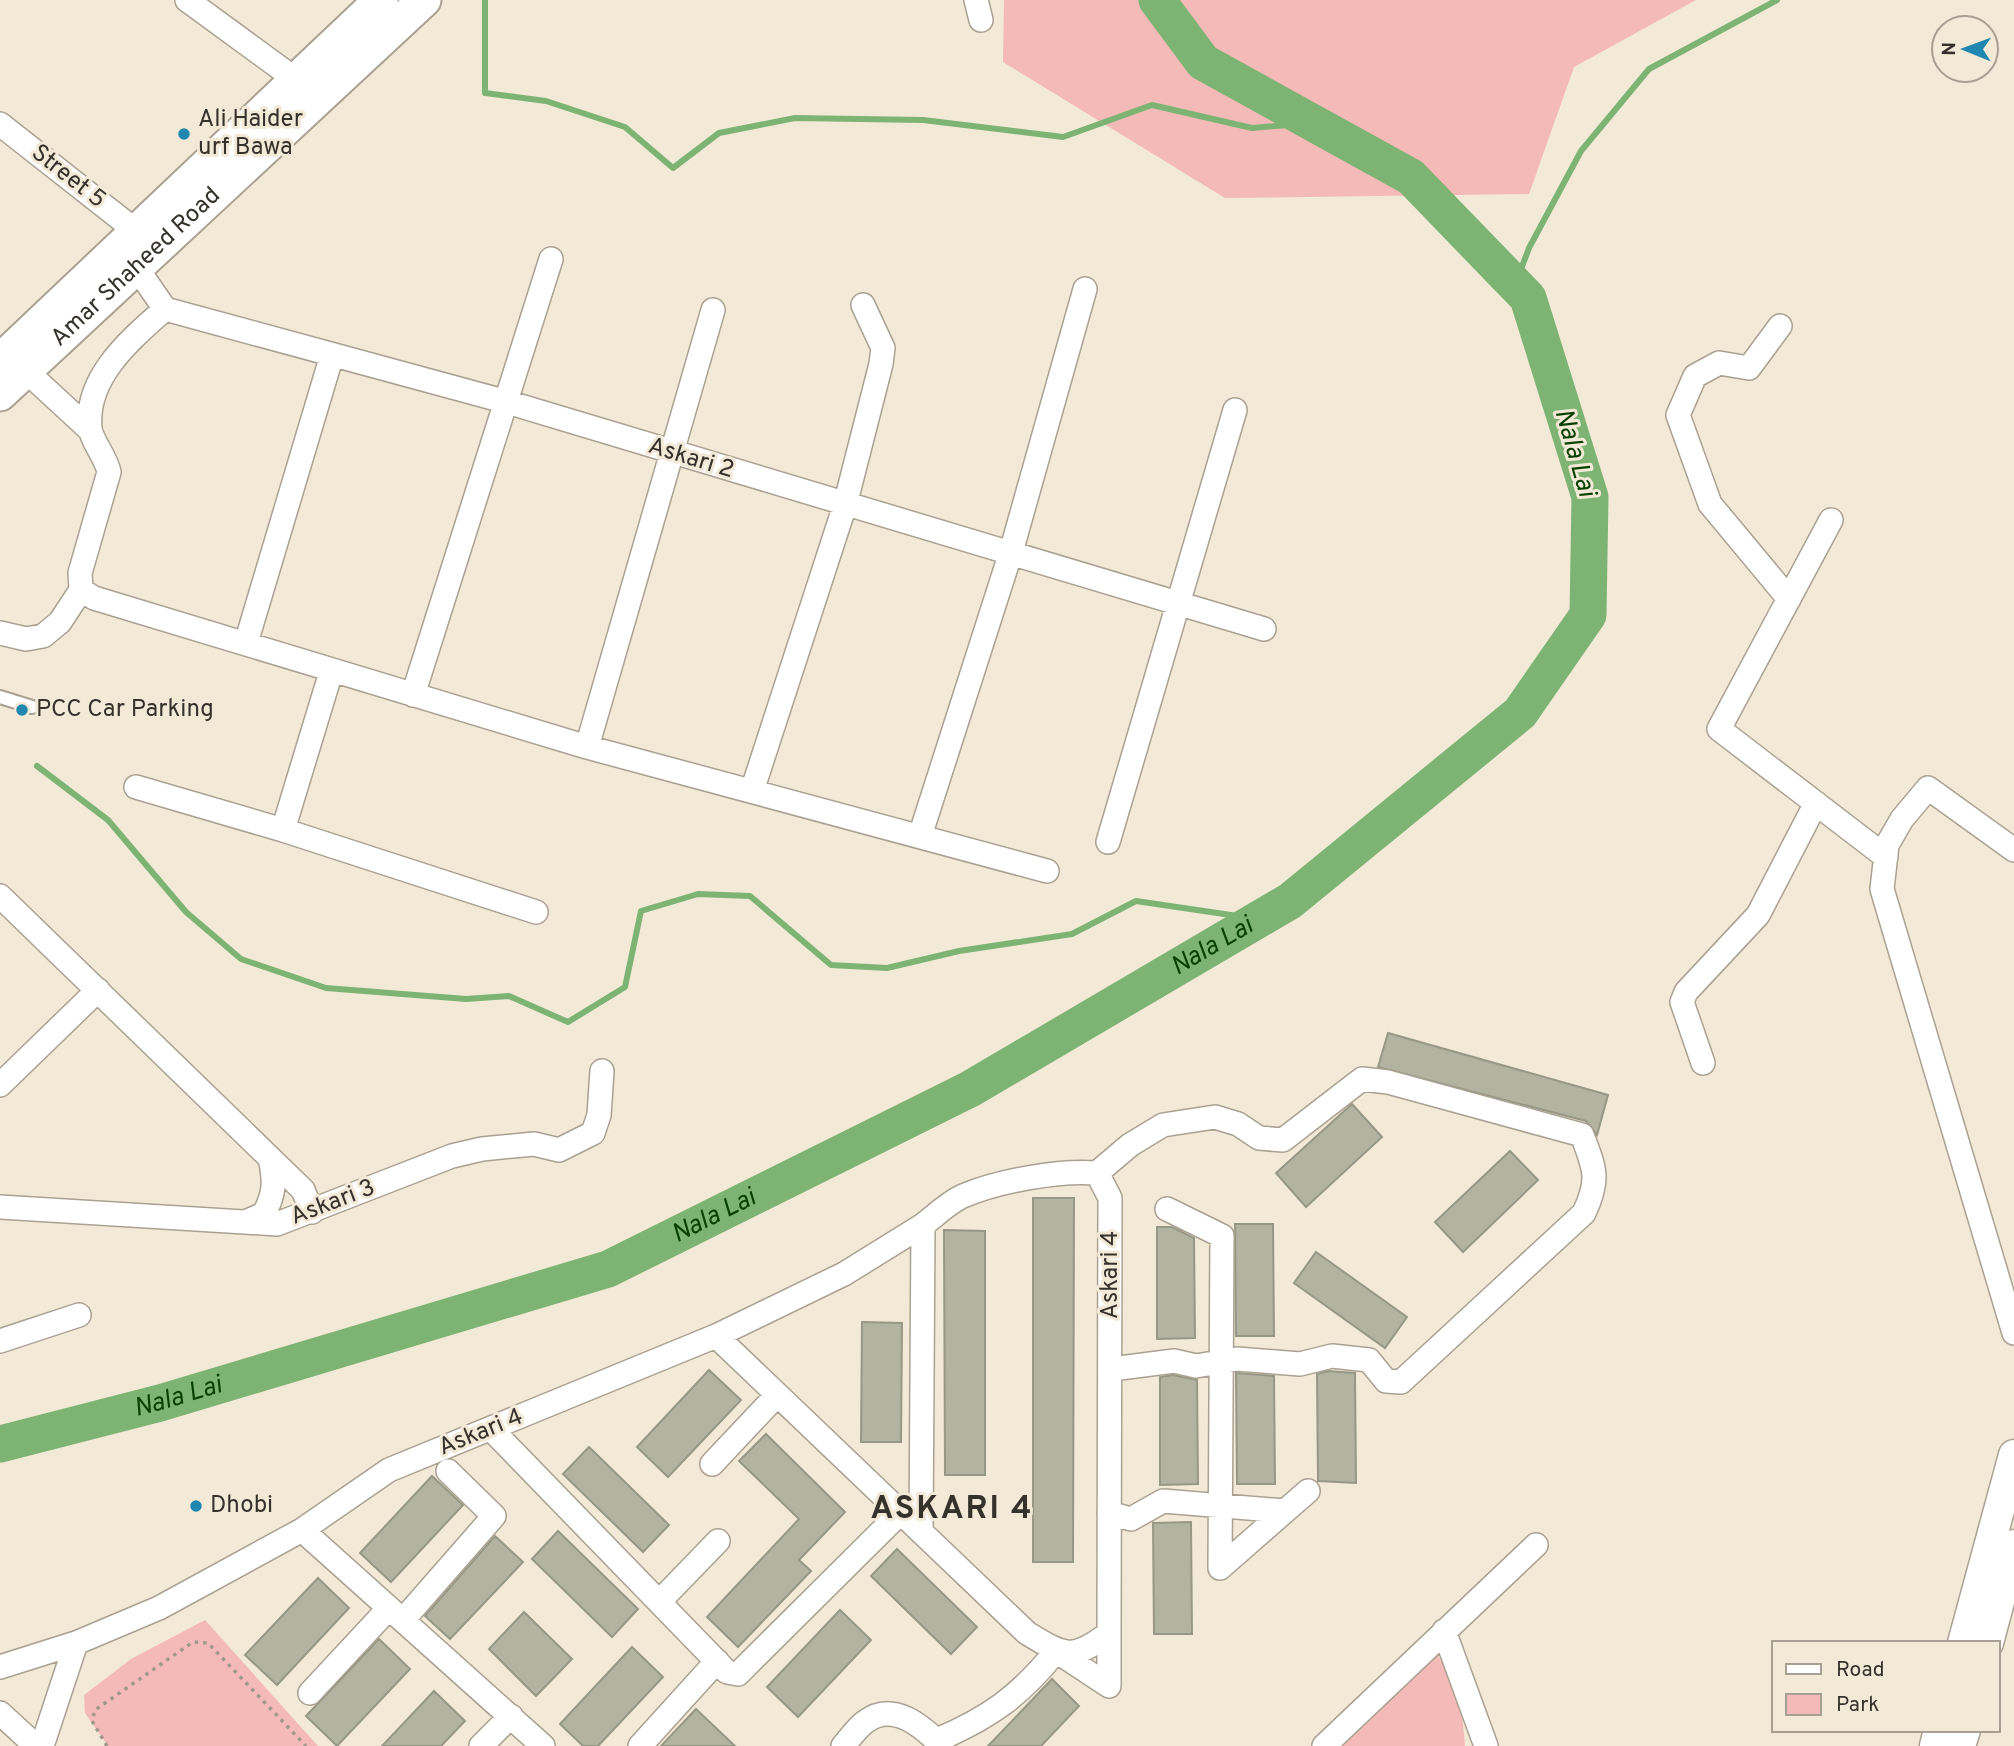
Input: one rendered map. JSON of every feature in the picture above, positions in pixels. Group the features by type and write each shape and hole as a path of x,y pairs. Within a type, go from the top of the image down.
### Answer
{"main road":[{"name":"Amar Shaheed Road","path":"0,394 8,360 136,231 382,0"},
{"name":"Amar Shaheed Road","path":"8,360 136,267 425,0"}],"street":[{"path":"187,0 295,79"},
{"name":"Street 5","path":"0,124 136,231"},
{"path":"413,695 551,259"},
{"path":"90,430 92,404 103,374 128,342 165,309 136,267"},
{"path":"919,836 1011,552 1085,289"},
{"path":"752,791 845,505 883,348 863,305"},
{"name":"Askari 2","path":"165,309 507,402 845,505 1011,552 1179,606 1264,629"},
{"path":"587,747 713,310"},
{"path":"1780,326 1749,369 1720,363 1695,376 1678,415 1710,505 1789,599"},
{"path":"246,643 332,355"},
{"path":"0,633 26,639 43,636 60,622 81,590 80,573 109,472 106,457 90,430 8,360"},
{"path":"1108,842 1235,411"},
{"path":"1831,520 1719,729 1885,857"},
{"path":"81,590 94,598 246,643 331,672 587,747 1047,871"},
{"path":"283,830 331,672"},
{"path":"136,787 283,830 536,912"},
{"path":"2014,850 1928,788 1902,819 1887,845 1882,889 2014,1333"},
{"path":"1703,1063 1682,1002 1686,992 1758,915 1816,803"},
{"path":"0,896 303,1190 312,1212"},
{"path":"0,1085 98,990"},
{"name":"Askari 3","path":"0,1207 277,1224 452,1156 482,1149 534,1144 559,1150 593,1133 599,1115 602,1071"},
{"path":"920,1532 923,1225 961,1197 1004,1184 1075,1171 1097,1173 1130,1145 1163,1125 1215,1117 1238,1124 1259,1138 1283,1140 1362,1079 1388,1082 1581,1135 1591,1159 1596,1188 1584,1213 1401,1382 1386,1381 1369,1360 1341,1356 1319,1357 1300,1364 1237,1359 1196,1366 1174,1361 1112,1369"},
{"path":"245,1222 264,1214 273,1196 275,1180 270,1158"},
{"name":"Askari 4","path":"1056,1651 1109,1686 1112,1369 1110,1198 1097,1173"},
{"path":"1167,1209 1222,1236 1220,1568 1308,1491"},
{"name":"Askari 4","path":"0,1667 76,1643 159,1608 303,1530 389,1470 716,1336 844,1274 923,1225"},
{"path":"0,1341 79,1315"},
{"path":"716,1336 1027,1633 1056,1651 1085,1651 1109,1633"},
{"path":"712,1464 776,1396"},
{"path":"491,1429 727,1672 738,1674 900,1513"},
{"path":"1963,1641 2014,1455"},
{"path":"310,1693 396,1614 494,1516 448,1471"},
{"path":"1109,1513 1131,1519 1163,1501 1285,1511"},
{"path":"303,1530 543,1746"},
{"path":"659,1602 718,1541"},
{"path":"1324,1746 1536,1545"},
{"path":"1989,1641 2014,1545"},
{"path":"1444,1631 1486,1746"},
{"path":"42,1746 76,1643"},
{"path":"843,1746 866,1721 880,1715 900,1715 920,1724 939,1743 995,1712 1025,1687 1056,1651"},
{"path":"640,1746 717,1661"},
{"path":"0,1713 36,1746"},
{"path":"481,1746 511,1716"}],"lane":[{"path":"0,697 32,707"}],"path":[{"path":"107,1746 92,1721 95,1710 193,1642 208,1643 306,1746"}],"green space":[{"path":"1004,0 1696,0 1574,67 1529,194 1225,198 1003,62"},
{"path":"205,1620 318,1746 108,1746 85,1713 84,1695 131,1659"},
{"path":"1437,1653 1461,1701 1465,1746 1342,1746"}],"building":[{"path":"1388,1033 1608,1095 1597,1135 1586,1121 1378,1067"},
{"path":"1352,1104 1382,1137 1306,1207 1276,1173"},
{"path":"1510,1151 1538,1180 1463,1252 1435,1222"},
{"path":"1033,1198 1074,1198 1073,1562 1033,1562"},
{"path":"1235,1224 1273,1224 1274,1336 1236,1336"},
{"path":"1157,1227 1172,1227 1194,1238 1195,1338 1157,1339"},
{"path":"944,1230 985,1231 985,1475 945,1475"},
{"path":"1316,1252 1407,1317 1385,1348 1294,1283"},
{"path":"862,1322 902,1323 901,1442 861,1442"},
{"path":"709,1370 741,1400 668,1477 637,1447"},
{"path":"1328,1371 1355,1373 1356,1483 1318,1481 1317,1374"},
{"path":"1236,1373 1274,1376 1275,1484 1237,1484"},
{"path":"1173,1375 1197,1380 1198,1484 1160,1485 1160,1377"},
{"path":"766,1434 845,1512 799,1560 811,1571 738,1647 707,1617 799,1519 739,1461"},
{"path":"589,1447 669,1525 643,1552 563,1474"},
{"path":"432,1476 463,1505 391,1582 360,1553"},
{"path":"1191,1522 1192,1634 1154,1634 1153,1523"},
{"path":"558,1531 638,1609 612,1637 532,1559"},
{"path":"495,1536 523,1562 450,1639 425,1616"},
{"path":"897,1549 977,1627 951,1654 871,1576"},
{"path":"318,1578 349,1608 277,1685 245,1655"},
{"path":"840,1610 871,1640 798,1717 767,1687"},
{"path":"524,1612 572,1659 536,1696 489,1649"},
{"path":"379,1639 410,1669 337,1746 306,1716"},
{"path":"632,1647 663,1677 598,1746 583,1746 560,1724"},
{"path":"1052,1679 1079,1706 1041,1746 988,1746"},
{"path":"434,1691 465,1721 441,1746 382,1746"},
{"path":"696,1709 735,1746 661,1746"}],"waterway":[{"path":"485,0 485,93 546,101 625,127 673,168 719,133 795,118 923,120 1063,137 1152,105 1252,128 1313,123"},
{"name":"Nala Lai","path":"0,1444 160,1403 608,1269 970,1089 1290,901 1520,713 1588,615 1590,497 1528,298 1411,177 1203,62 1157,0"},
{"path":"1515,285 1529,248 1581,151 1649,69 1777,0"},
{"path":"37,766 108,820 186,912 241,959 326,988 466,999 509,996 568,1022 625,987 641,911 698,894 750,896 831,965 887,968 959,951 1072,934 1136,901 1258,919"}],"place":[{"name":"Ali Haider urf Bawa","path":"184,134"},
{"name":"PCC Car Parking","path":"22,710"},
{"name":"Dhobi","path":"196,1506"}],"district":[{"name":"ASKARI 4","path":"952,1510"}]}
